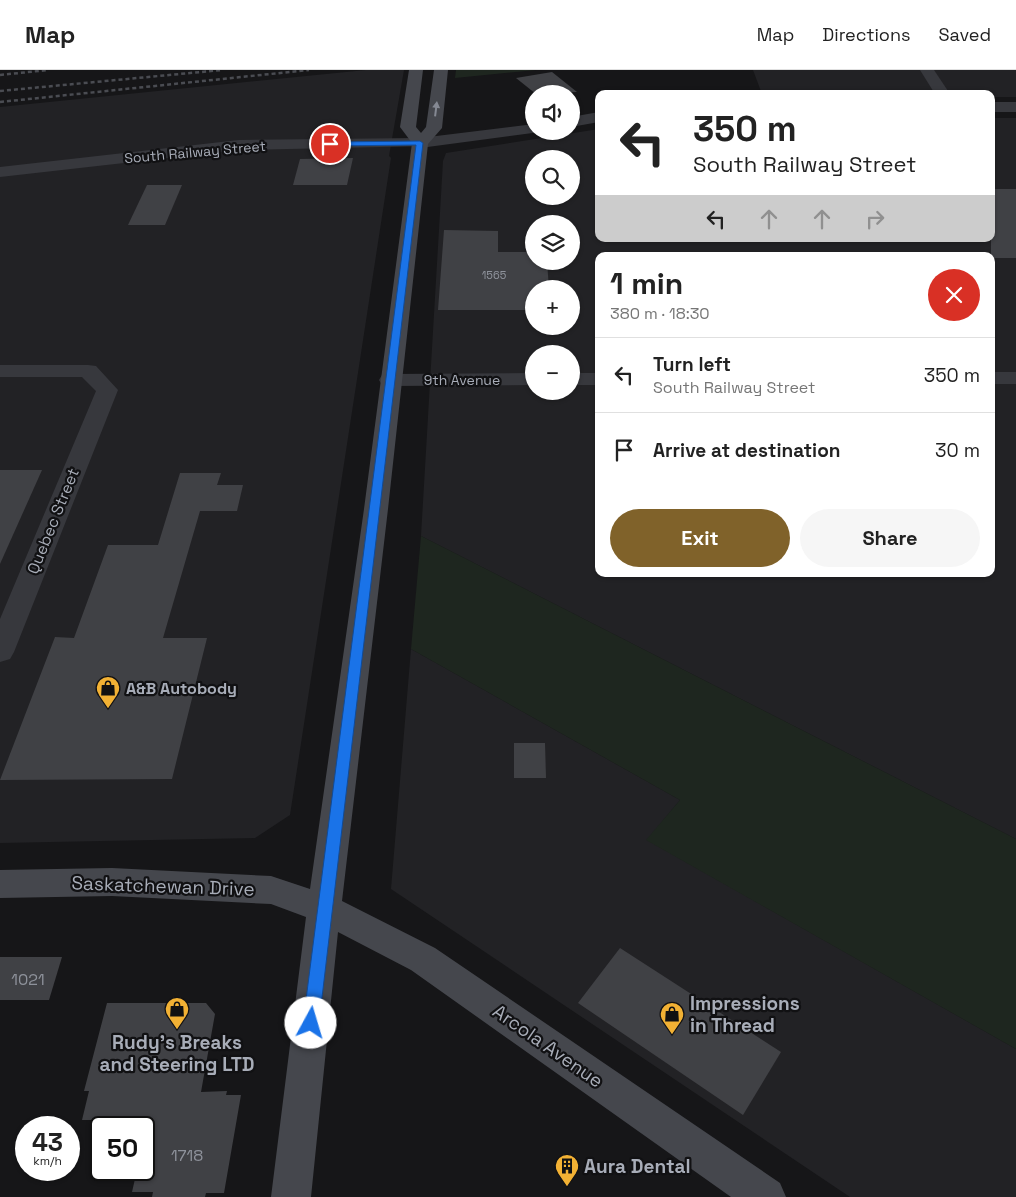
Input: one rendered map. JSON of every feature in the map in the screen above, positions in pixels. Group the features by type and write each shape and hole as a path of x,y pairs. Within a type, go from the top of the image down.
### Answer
{"main road":[{"path":"416,70 408,128 420,143"},
{"path":"292,1197 324,908 376,509 420,143 434,128 441,70"},
{"name":"Saskatchewan Drive","path":"0,884 112,882 271,890 324,908"},
{"name":"Arcola Avenue","path":"324,908 423,959 766,1197"}],"street":[{"path":"927,70 940,90"},
{"path":"995,107 1016,107"},
{"path":"580,120 595,118"},
{"name":"South Railway Street","path":"0,172 239,145 420,143 525,130"},
{"name":"Quebec Street","path":"0,371 88,371 107,390 0,652"},
{"path":"995,378 1016,378"},
{"path":"580,379 595,379"},
{"name":"9th Avenue","path":"390,380 525,380"}],"shaded area":[{"path":"366,70 404,70 389,156 391,158 290,815 255,838 0,843 0,107"},
{"path":"456,70 536,70 455,78"},
{"path":"753,70 1016,70 1016,97 995,97 995,90 760,90"},
{"path":"995,118 1016,118 1016,839 421,536 443,161 446,153 529,140 580,140 580,132 595,130 595,242 995,242"},
{"path":"421,536 1016,839 1016,1049 646,840 680,800 411,649"},
{"path":"411,649 680,800 647,840 1016,1049 1016,1197 850,1197 391,889"}],"building":[{"path":"552,72 568,85 525,85 516,78"},
{"path":"353,158 347,185 293,185 300,159"},
{"path":"147,185 182,185 165,225 128,225"},
{"path":"995,189 1016,189 1016,258 995,258 995,252 991,252 991,242 995,242"},
{"path":"444,230 498,231 498,252 525,252 525,270 548,270 548,280 525,280 525,310 438,310"},
{"path":"0,470 42,470 0,564"},
{"name":"A&B Autobody","path":"180,473 221,473 217,485 243,485 237,511 200,511 163,638 207,638 172,779 0,780 55,637 74,638 108,545 158,545"},
{"path":"514,743 545,743 546,778 514,778"},
{"path":"620,948 781,1052 743,1115 578,1003"},
{"path":"0,957 62,957 49,1000 0,1000"},
{"path":"107,1003 206,1003 215,1014 201,1092 227,1091 226,1095 241,1095 224,1193 206,1193 205,1197 152,1197 153,1192 132,1192 134,1181 155,1181 155,1116 90,1116 90,1120 82,1120 89,1091 84,1091"}],"railway":[{"path":"0,75 48,70"},
{"path":"0,91 222,70"},
{"path":"0,102 309,70"}],"place":[{"name":"A&B Autobody","path":"108,709"},
{"name":"Rudy's Breaks and Steering LTD","path":"177,1030"},
{"name":"Impressions in Thread","path":"672,1035"},
{"name":"Aura Dental","path":"567,1187"}],"route":[{"path":"311,1023 420,143 330,144"}]}
